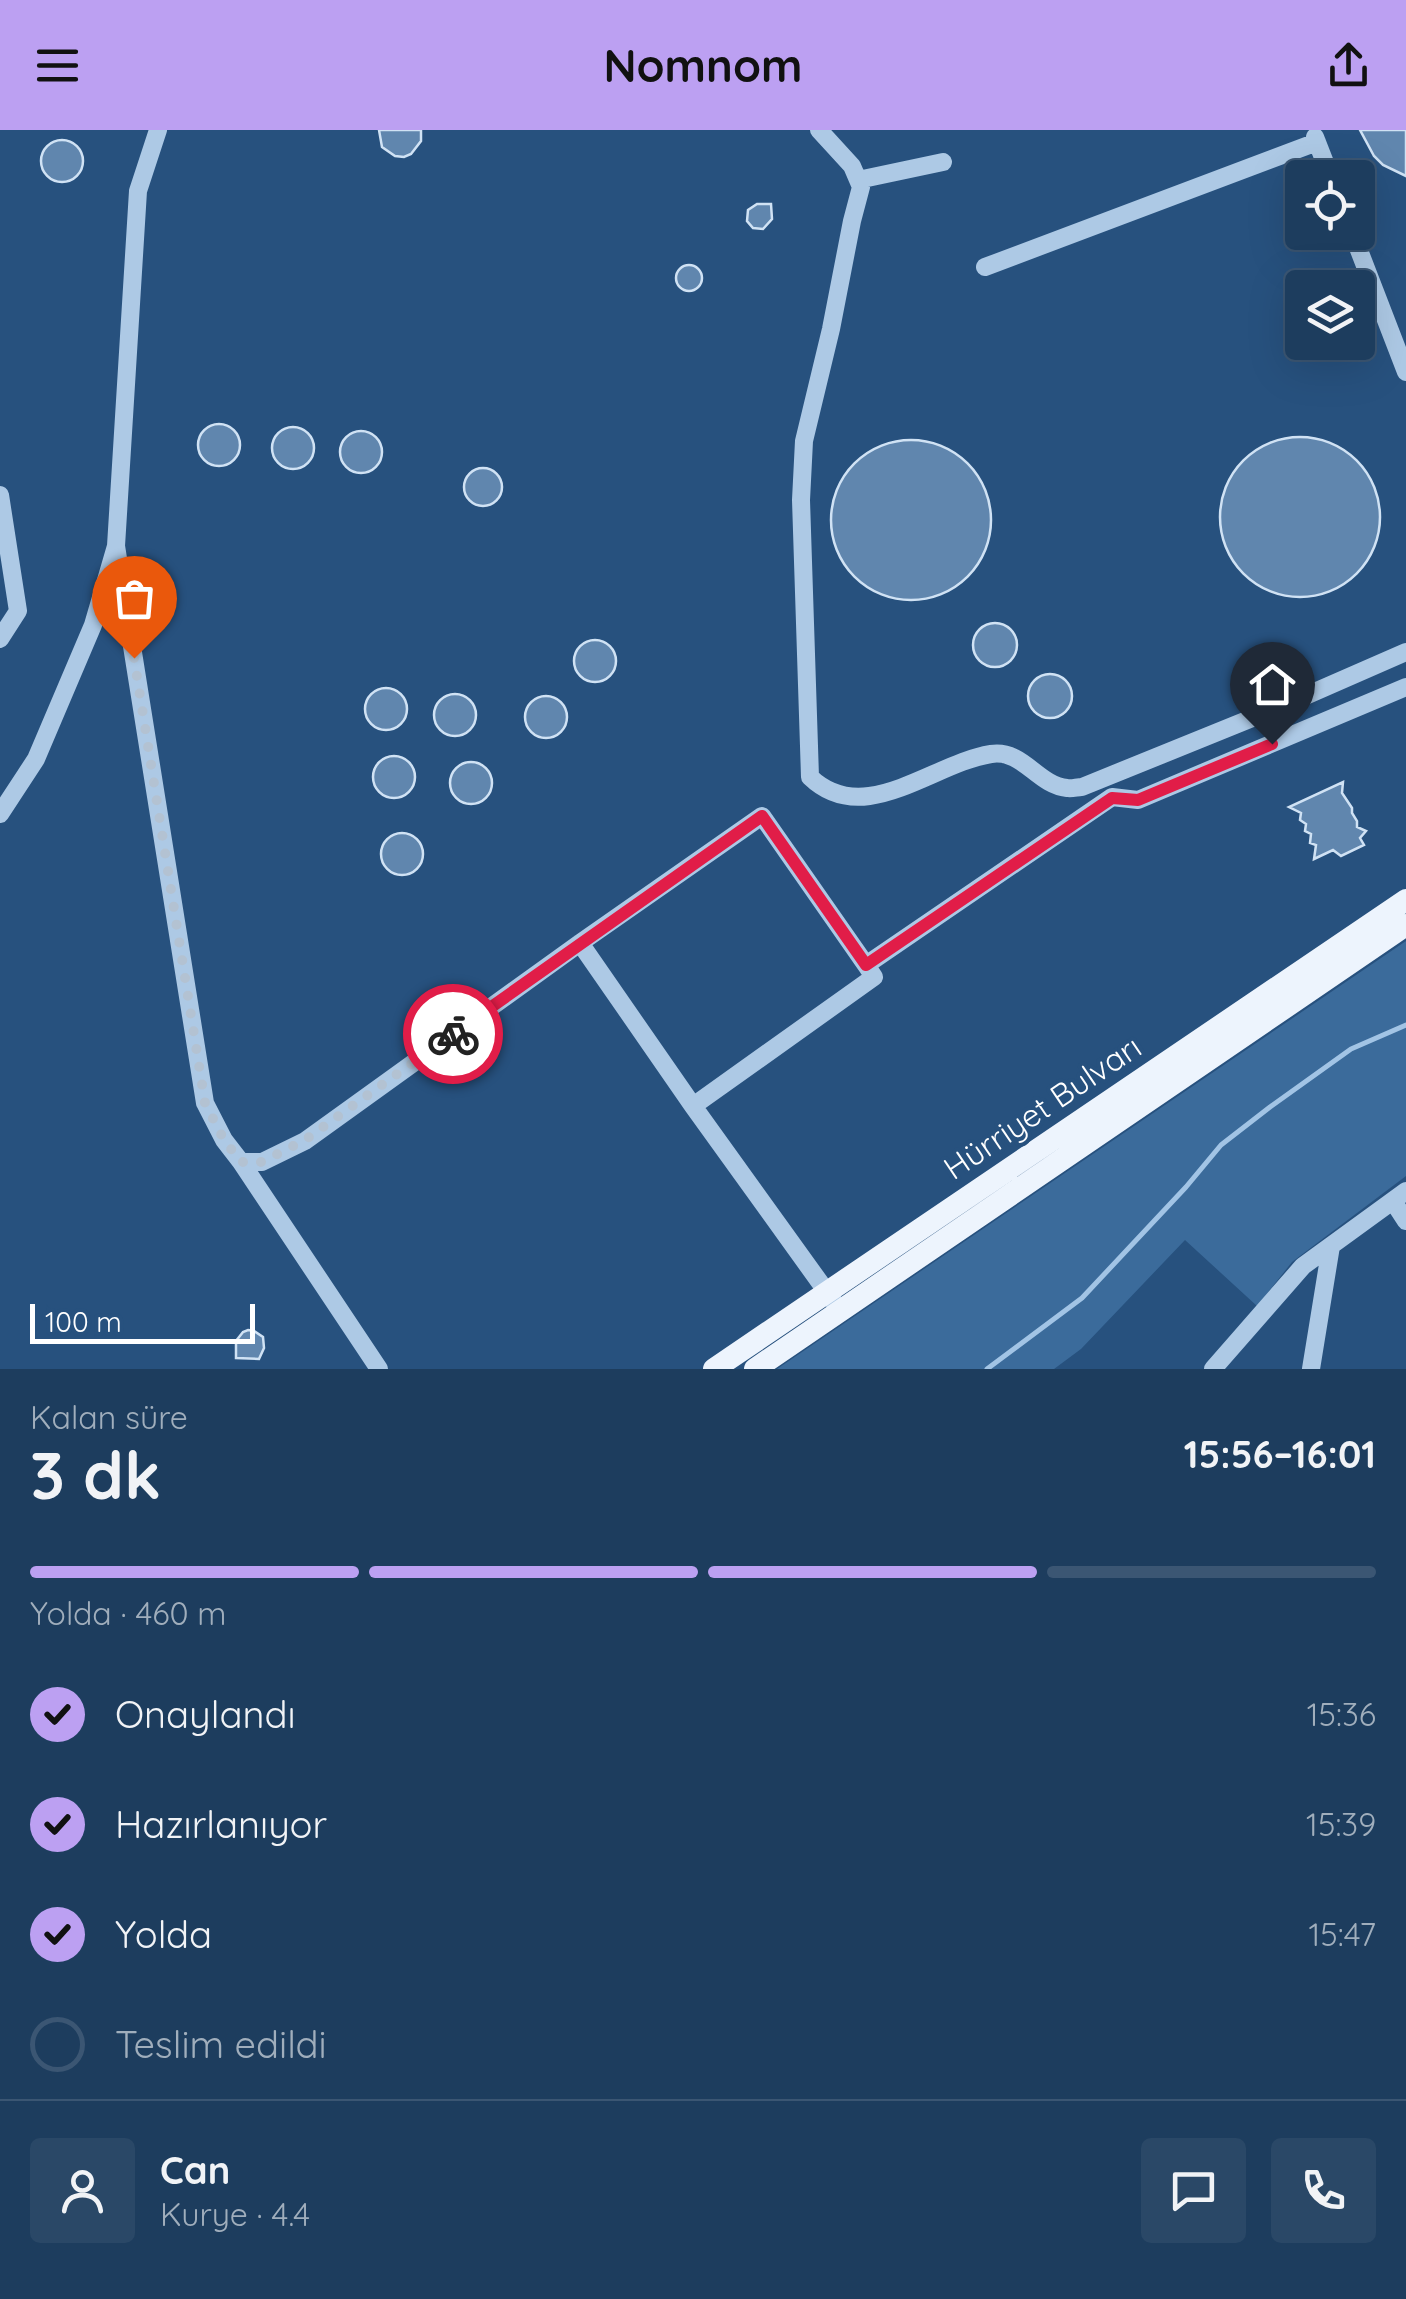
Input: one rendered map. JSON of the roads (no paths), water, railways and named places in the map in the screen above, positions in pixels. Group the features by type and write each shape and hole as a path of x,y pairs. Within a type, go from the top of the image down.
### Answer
{"main road":[{"name":"Hürriyet Bulvarı","path":"755,1369 833,1302 1406,900"},
{"name":"Hürriyet Bulvarı","path":"714,1369 833,1302 1406,925"}],"street":[{"path":"158,130 138,190 116,546 205,1103 224,1140 379,1369"},
{"path":"819,130 852,166 861,187 804,442 801,500 810,777 820,787 864,798 886,794 970,759 997,753 1017,758 1050,783 1082,787 1406,652"},
{"path":"985,267 1316,140 1324,160"},
{"path":"858,180 943,162"},
{"path":"1359,250 1406,372"},
{"path":"0,495 18,611 0,639"},
{"path":"0,814 36,759 93,625 116,546"},
{"path":"866,965 1112,798 1138,800 1406,687"},
{"path":"241,1162 262,1162 305,1140 762,816 874,977 693,1106"},
{"path":"580,943 833,1302"},
{"path":"1213,1369 1303,1266 1399,1196 1406,1221"},
{"path":"1311,1369 1330,1246"}],"waterway":[{"path":"987,1369 1082,1298 1221,1145 1351,1049 1406,1025"}]}
